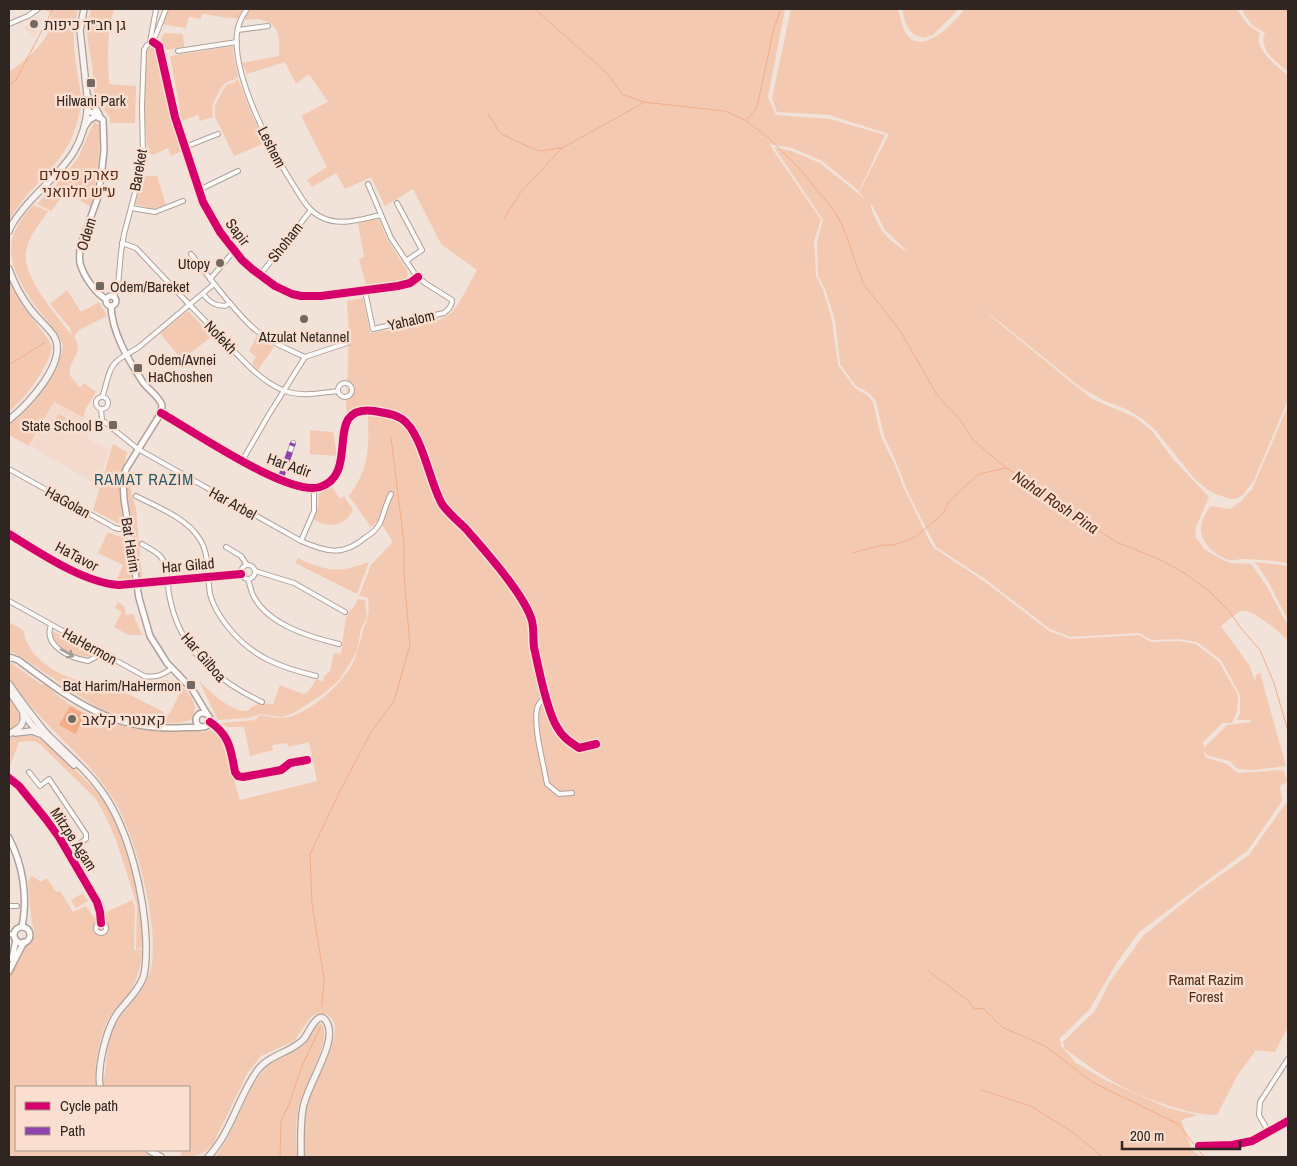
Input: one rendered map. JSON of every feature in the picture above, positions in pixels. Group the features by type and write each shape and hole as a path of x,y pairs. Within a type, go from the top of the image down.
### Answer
{"main road":[{"path":"9,231 21,212 68,162 84,129 87,93 80,30 84,9"},
{"path":"9,269 28,305 54,336 58,348 53,364 41,386 30,401 9,420"},
{"path":"9,684 33,722 92,778 106,796 140,884 146,962 140,985 109,1027 100,1070 100,1086"},
{"path":"9,691 49,742"},
{"path":"11,734 18,730 24,718 20,707"},
{"path":"11,734 28,731 36,732 100,791 113,810"},
{"path":"208,1157 222,1138 252,1079 261,1066 271,1058 300,1042 307,1035 313,1022 322,1018 329,1028 328,1040 324,1056 309,1089 303,1109 301,1157"}],"street":[{"path":"9,24 28,16 38,9"},
{"name":"Bareket","path":"114,297 118,286 122,243 140,174 143,154 143,58 144,50 152,42 156,9"},
{"path":"152,42 166,9"},
{"name":"Leshem","path":"247,9 238,30 237,42 242,73 264,133 283,169 311,210 320,217 334,222 351,221 381,215"},
{"path":"238,30 268,26"},
{"name":"Sapir","path":"152,42 159,46 175,117 198,190 213,222 234,251 260,275 284,290 301,296 321,296 405,285 418,277"},
{"path":"178,51 237,42"},
{"path":"87,93 92,105 102,119"},
{"path":"87,111 102,119"},
{"path":"84,129 93,117 96,116 102,119"},
{"name":"Odem","path":"102,119 104,150 101,178 97,200 80,247 79,256 86,275 100,295 106,298"},
{"path":"185,147 218,134"},
{"path":"198,190 238,171"},
{"name":"Yahalom","path":"365,291 373,329 444,312 450,308 452,300 418,277 406,261 391,238 368,184"},
{"path":"131,208 155,212 183,201"},
{"path":"397,203 422,250 406,261"},
{"name":"Shoham","path":"260,275 311,210"},
{"name":"Nofekh","path":"122,243 136,248 189,305 266,381 284,391 303,394 338,391"},
{"path":"210,278 234,251"},
{"path":"191,254 214,284 252,327 277,344 305,357"},
{"path":"102,396 108,402 106,407 101,409 96,402 102,396 113,364 128,355 214,284"},
{"path":"203,294 211,303 216,305 225,306 230,303"},
{"path":"111,306 116,302 114,297 110,296 106,298 107,304 111,306 112,320 117,334 143,382 161,401 161,413"},
{"path":"242,461 305,357 347,342"},
{"name":"Har Arbel","path":"101,409 102,420 138,449 301,541 330,551 342,550 358,544 373,532 380,524 391,494"},
{"name":"Har Adir","path":"161,413 265,474 280,480 314,488 327,483 338,471 342,458 344,426 350,417 369,411 395,415 409,426 417,441 442,504 483,548 521,598 532,621 534,647 546,696 556,726 565,739 578,748 596,744"},
{"name":"Bat Harim","path":"161,413 126,469 123,481 128,529 142,615 150,636 155,646 172,668 192,689 207,714"},
{"path":"280,480 293,443"},
{"name":"HaGolan","path":"9,469 115,528 128,529"},
{"path":"301,541 314,511 314,488"},
{"path":"136,496 175,517 193,531 204,549 211,596 218,615 246,646 268,661 290,670 316,676"},
{"name":"HaTavor","path":"9,534 96,582 119,586 137,583"},
{"name":"Har Gilboa","path":"142,544 161,557 166,566 175,618 188,642 222,680 262,702"},
{"path":"226,547 241,556 247,565 253,567 254,571 294,583 345,612"},
{"path":"247,565 242,567 241,574 244,578 248,579 255,599 269,615 310,637 338,644"},
{"path":"248,579 252,577 254,571"},
{"name":"Har Gilad","path":"137,583 241,574"},
{"name":"HaHermon","path":"9,601 144,676 160,676 172,668"},
{"path":"52,625 48,634 50,639 65,653 88,660 96,657 101,652"},
{"path":"10,658 76,702 112,719 154,728 203,727 210,722"},
{"path":"546,696 541,700 537,708 536,724 547,784 559,794 572,793"},
{"path":"198,699 200,708 198,724 203,727"},
{"path":"184,727 192,725 198,716 203,713 207,714 210,722 226,736 235,772 238,776 242,777 281,770 290,763 307,760"},
{"path":"11,734 33,722"},
{"path":"29,772 40,786 49,779 86,834 86,839 68,852"},
{"name":"Mitzpe Agam","path":"9,778 19,786 45,818 68,852 97,902 101,923"},
{"path":"9,838 18,860 22,878 24,904 22,927"},
{"path":"9,906 17,906"},
{"path":"9,965 13,954 13,936 16,930 22,927"},
{"path":"9,971 24,942 28,940 27,929 22,927"},
{"path":"13,936 24,942"},
{"path":"1269,1133 1259,1114 1260,1102 1288,1059"},
{"path":"1199,1146 1244,1143 1258,1139 1288,1121"}],"shaded area":[{"name":"גן חב\"ד כיפות","path":"36,17 42,20 34,37 24,28"},
{"path":"54,403 83,418 84,429 89,439 109,450 98,485 31,447"},
{"name":"קאנטרי קלאב","path":"70,706 84,714 76,734 59,725"}],"green space":[{"path":"42,9 78,9 74,27 74,43 81,107 71,140 65,151 20,204 9,222 9,72 38,47 49,31 51,13"},
{"path":"91,9 114,9 109,37 109,84 136,86 135,123 110,123 110,118 95,100 87,31"},
{"path":"169,9 785,9 768,97 776,115 830,119 885,135 859,191 822,161 792,148 769,144 821,220 814,241 816,276 823,290 832,320 838,365 854,387 868,396 873,402 881,437 929,540 934,548 984,581 1049,631 1070,639 1139,635 1151,642 1179,641 1196,644 1219,662 1238,695 1237,712 1232,723 1223,723 1203,742 1204,748 1227,725 1251,722 1251,720 1237,720 1240,713 1240,695 1221,660 1197,642 1179,639 1152,640 1139,633 1071,637 1050,629 985,579 936,547 909,495 884,436 876,401 870,394 855,385 840,364 835,320 825,289 818,276 817,242 823,220 774,147 791,151 820,163 865,199 859,192 889,134 829,115 777,112 772,98 791,9 898,9 905,32 910,38 917,41 924,41 940,34 948,28 964,9 1237,9 1247,24 1260,33 1258,39 1263,51 1288,76 1288,400 1254,480 1243,495 1236,499 1230,499 1205,488 1193,477 1157,432 1144,420 1128,410 1103,400 1080,387 983,310 1092,399 1135,417 1152,431 1172,458 1209,497 1196,527 1195,536 1204,549 1231,563 1251,564 1266,585 1288,626 1288,641 1259,617 1246,611 1241,611 1221,626 1249,665 1255,681 1256,675 1260,673 1286,766 1254,770 1237,769 1230,761 1207,755 1204,750 1205,757 1227,764 1238,773 1283,770 1288,781 1280,786 1282,801 1248,850 1139,932 1118,961 1089,1010 1060,1038 1061,1046 1076,1063 1107,1081 1168,1108 1197,1115 1181,1120 1192,1150 1201,1157 304,1157 304,1130 308,1103 334,1037 335,1027 332,1018 326,1014 314,1015 294,1041 261,1056 248,1072 213,1144 206,1151 198,1155 180,1157 182,1151 190,1151 190,1086 104,1086 103,1084 108,1046 112,1032 119,1018 143,988 150,972 153,954 152,933 144,882 129,833 112,797 96,775 35,711 10,680 9,664 11,663 42,685 44,683 71,705 103,719 119,724 151,729 203,732 212,730 221,738 240,800 317,781 309,742 289,747 287,743 272,745 273,750 250,756 244,727 227,727 221,723 255,720 260,715 278,718 291,717 318,701 333,689 350,668 368,615 368,598 359,596 371,565 393,542 379,520 371,527 349,496 362,474 365,464 368,444 368,408 346,412 349,335 347,301 363,298 370,333 426,324 437,321 453,311 477,270 441,244 413,189 385,206 371,177 345,189 336,173 312,187 307,180 327,167 301,116 328,102 309,74 296,84 285,62 247,74 242,63 279,56 277,31 270,23 264,20 202,14 201,19 189,17 186,28 162,24","holes":["870,204 885,230 909,253 894,243 884,233 876,220"]},
{"path":"902,9 957,9 933,35 924,38 914,34 908,28"},
{"path":"1241,9 1288,9 1288,72 1266,50 1264,45 1265,33 1252,25"},
{"path":"164,33 183,34 184,47 165,50 161,40"},
{"path":"233,46 238,77 221,87 213,104 213,117 200,121 198,115 182,121 170,56"},
{"path":"153,47 157,52 164,92 182,151 171,156 168,148 153,155 148,152 144,67 149,48"},
{"path":"238,79 265,143 234,156 215,117 215,105 226,85"},
{"name":"פארק פסלים ע\"ש חלוואני","path":"94,122 100,125 100,135 98,166 91,207 66,192 51,211 37,204 59,182 78,158"},
{"path":"144,176 157,176 166,205 153,209 135,204"},
{"path":"33,205 48,211 32,236 26,252 26,262 30,273 42,296 72,336 70,328 50,304 67,290 81,312 99,302 107,316 79,330 74,337 78,348 71,366 70,375 80,388 84,383 96,392 85,410 84,418 54,402 29,446 9,435 9,425 27,410 43,390 56,368 63,346 57,333 28,295 16,273 13,261 11,250 12,238 20,221"},
{"path":"379,219 388,241 407,270 408,275 405,280 366,285 359,259 364,257 358,223"},
{"path":"9,280 22,305 52,347 50,355 35,382 22,399 9,411"},
{"path":"188,311 212,336 182,360 160,333"},
{"path":"257,336 274,347 258,370 252,364 256,357 249,351"},
{"path":"1288,406 1288,563 1253,559 1232,560 1219,556 1203,538 1201,525 1203,519 1210,506 1230,509 1240,502 1252,489"},
{"path":"58,414 68,419 60,434 50,429"},
{"path":"310,430 333,432 337,456 310,454"},
{"path":"113,444 127,452 120,485 123,526 93,510"},
{"path":"130,474 134,477 130,487 136,509 142,577 140,579 127,489"},
{"path":"330,484 340,499 344,496 353,510 346,520 331,525 314,520 318,506 319,490"},
{"path":"108,532 125,539 131,568 131,579 116,581 123,565 98,553"},
{"path":"298,558 317,566 333,569 350,568 369,562 357,594 295,563"},
{"path":"1255,562 1288,566 1288,620 1268,581"},
{"path":"358,599 365,600 367,617 361,629 357,651 339,680 323,694 294,713 282,717 260,714 249,718 218,720 199,681 229,706 243,711 257,705 273,704 280,685 303,694 307,693 317,679 323,682 324,676 330,671 334,653 341,654 346,617"},
{"path":"118,602 124,606 126,615 133,614 142,635 128,635 114,627 122,612 115,608"},
{"path":"9,622 23,630 26,641 32,651 50,668 73,679 98,682 112,680 119,686 118,689 164,712 165,716 155,715 151,718 155,716 166,717 170,713 180,693 162,683 163,680 174,682 184,688 192,698 195,710 191,720 175,723 148,719 145,721 106,711 93,705 17,654 9,651"},
{"path":"53,631 94,655 82,656 68,651 57,642"},
{"path":"9,698 18,711 19,719 18,723 9,730"},
{"path":"28,735 42,740 73,768 101,797 111,812 126,848 137,889 143,947 136,949 137,905 116,840 96,799 40,744 34,741 19,742 9,768 9,738"},
{"name":"Ramat Razim Forest","path":"1286,803 1288,806 1288,1027 1275,1052 1256,1050 1237,1076 1217,1115 1190,1112 1143,1096 1115,1083 1065,1049 1063,1042 1095,1011 1109,983 1144,935 1198,891 1249,855"},
{"path":"32,876 41,882 47,878 56,892 60,891 73,912 86,906 94,918 132,900 135,907 134,950 142,949 141,963 135,982 110,1016 103,1031 96,1061 96,1086 15,1086 15,1151 143,1151 152,1157 9,1157 9,974 22,948 35,936 31,917 28,881"},
{"path":"83,893 88,901 76,908 71,900"},
{"path":"320,1023 324,1029 324,1038 317,1062 299,1106 296,1132 297,1157 215,1157 229,1136 257,1079 269,1065 304,1045"}],"waterway":[{"path":"9,85 16,80 53,9"},
{"path":"535,9 609,75 622,94 643,102 725,111 745,120"},
{"name":"Nahal Rosh Pina","path":"781,9 774,28 757,107 746,121 768,137 798,167 832,208 842,224 863,283 901,332 937,395 961,421 973,440 1006,468 1040,487 1067,512 1088,523 1116,542 1159,559 1186,574 1209,591 1230,612 1260,650 1274,683 1288,731"},
{"path":"504,219 520,193 562,148 643,103"},
{"path":"488,114 500,133 522,144 540,151 561,148"},
{"path":"9,365 44,343"},
{"path":"322,1006 324,978 312,904 310,854 371,732 394,701 410,645 404,575 404,543 391,437"},
{"path":"852,553 883,545 894,545 915,537 943,514 949,501 979,474 1006,468"},
{"path":"9,978 16,968"},
{"path":"928,971 969,1001 973,1008 984,1009 1002,1027 1045,1046 1092,1082 1178,1124 1204,1157"},
{"path":"280,1157 281,1121 302,1066 320,1028"},
{"path":"981,1090 1031,1106 1072,1132 1103,1157"}],"marked path":[{"path":"280,480 293,443"}],"cycle path":[{"path":"153,42 159,46 175,117 203,202 220,232 242,260 252,269 275,286 301,296 321,296 398,286 410,283 418,277"},
{"path":"161,413 240,460 286,482 305,487 320,487 332,479 339,468 345,428 349,418 358,412 374,411 392,414 402,419 415,435 442,504 493,560 528,610 533,624 534,647 543,689 553,720 559,731 566,739 579,748 596,744"},
{"path":"9,534 62,566 105,583 119,585 241,574"},
{"path":"210,722 226,738 231,750 235,772 238,776 243,777 281,770 290,763 307,760"},
{"path":"9,778 19,786 59,837 97,902 101,923"},
{"path":"1199,1146 1232,1145 1252,1141 1288,1121"}],"place":[{"name":"גן חב\"ד כיפות","path":"34,24"},
{"name":"Hilwani Park","path":"91,83"},
{"name":"Utopy","path":"220,263"},
{"name":"Odem/Bareket","path":"100,286"},
{"name":"Atzulat Netannel","path":"304,319"},
{"name":"Odem/Avnei HaChoshen","path":"138,368"},
{"name":"State School B","path":"113,425"},
{"name":"Bat Harim/HaHermon","path":"191,685"},
{"name":"קאנטרי קלאב","path":"72,719"}],"district":[{"name":"RAMAT RAZIM","path":"144,479"}]}
